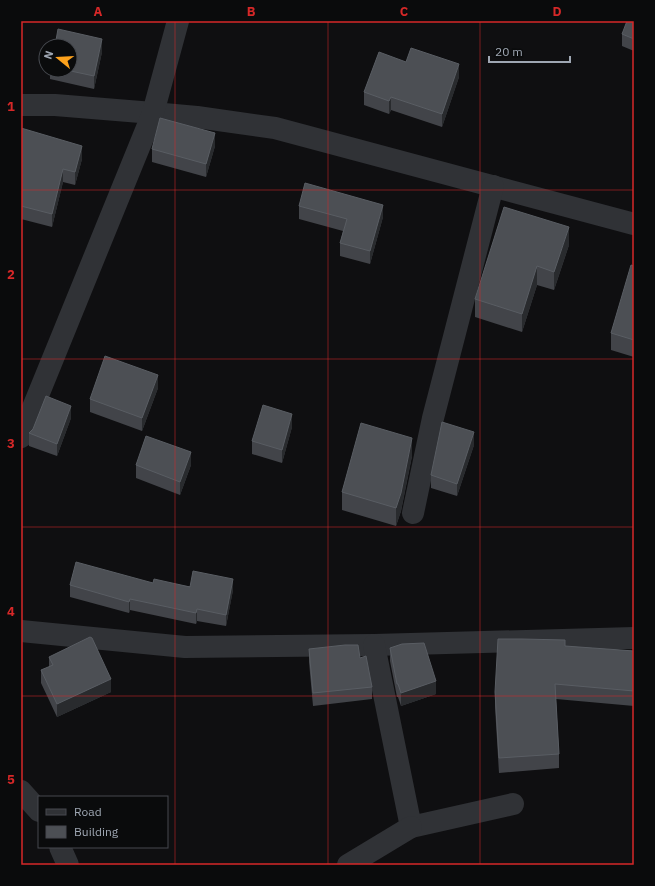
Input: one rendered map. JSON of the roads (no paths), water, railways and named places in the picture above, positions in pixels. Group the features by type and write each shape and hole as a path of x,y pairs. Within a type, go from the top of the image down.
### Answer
{"street":[{"path":"21,437 153,113 178,21"},
{"path":"21,105 55,105 198,117 275,128 634,224"},
{"path":"413,513 433,418 493,186"},
{"path":"21,631 185,647 374,645 634,638"},
{"path":"374,645 411,827"},
{"path":"21,791 38,810"},
{"path":"348,865 411,827 513,804"},
{"path":"60,848 68,865"}]}
